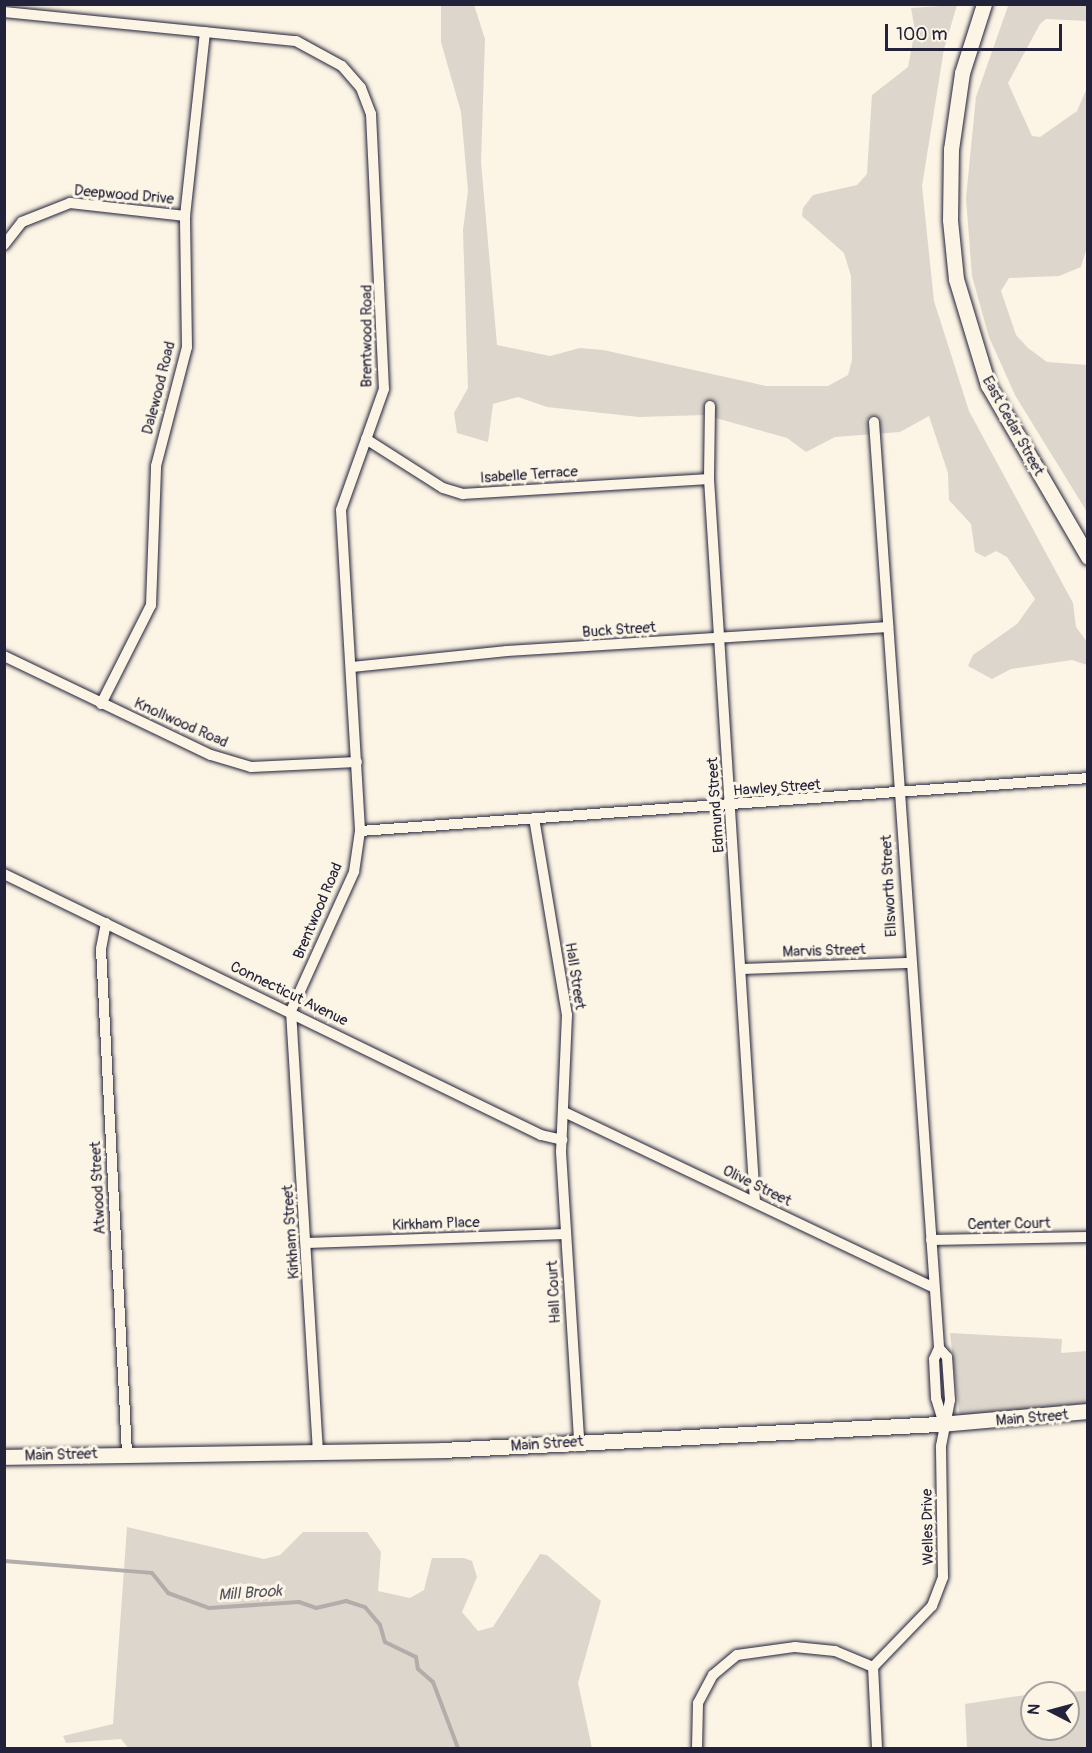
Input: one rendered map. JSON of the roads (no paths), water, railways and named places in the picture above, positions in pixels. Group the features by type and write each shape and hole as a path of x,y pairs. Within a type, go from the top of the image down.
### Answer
{"main road":[{"name":"East Cedar Street","path":"984,5 962,73 951,149 950,220 958,286 988,385 1088,557"},
{"name":"Main Street","path":"4,1456 318,1452 944,1424 1088,1411"}],"street":[{"name":"Brentwood Road","path":"4,12 296,41 324,52 361,88 371,114 385,358 384,389 341,510 360,831 354,872 291,1011"},
{"name":"Dalewood Road","path":"101,704 151,605 156,465 187,347 184,216 205,32"},
{"name":"Deepwood Drive","path":"4,245 22,222 70,203 184,216"},
{"name":"Edmund Street","path":"710,406 709,479 732,806 755,1203"},
{"name":"Ellsworth Street","path":"874,422 908,963 939,1348 934,1359 936,1398 944,1424"},
{"name":"Isabelle Terrace","path":"366,439 443,488 463,494 709,479"},
{"name":"Buck Street","path":"352,667 888,627"},
{"name":"Knollwood Road","path":"4,656 211,755 251,767 357,762"},
{"name":"Hawley Street","path":"360,831 899,794 1088,778"},
{"name":"Hall Street","path":"534,818 567,1015 566,1113 562,1140"},
{"name":"Connecticut Avenue","path":"4,874 291,1011 541,1135 562,1140"},
{"name":"Atwood Street","path":"106,923 101,949 127,1453"},
{"name":"Marvis Street","path":"741,969 908,963"},
{"name":"Kirkham Street","path":"291,1011 318,1452"},
{"name":"Olive Street","path":"566,1113 934,1288"},
{"name":"Hall Court","path":"562,1140 579,1441"},
{"name":"Kirkham Place","path":"307,1243 566,1234"},
{"name":"Center Court","path":"931,1240 1088,1238"},
{"name":"Welles Drive","path":"873,1667 932,1606 943,1577 944,1424"},
{"path":"697,1749 698,1703 714,1675 737,1655 795,1647 835,1651 873,1667 877,1749"}],"waterway":[{"name":"Mill Brook","path":"4,1561 152,1573 168,1593 209,1608 299,1602 316,1608 346,1601 365,1607 380,1625 385,1642 416,1657 418,1669 433,1682 458,1748"}]}
